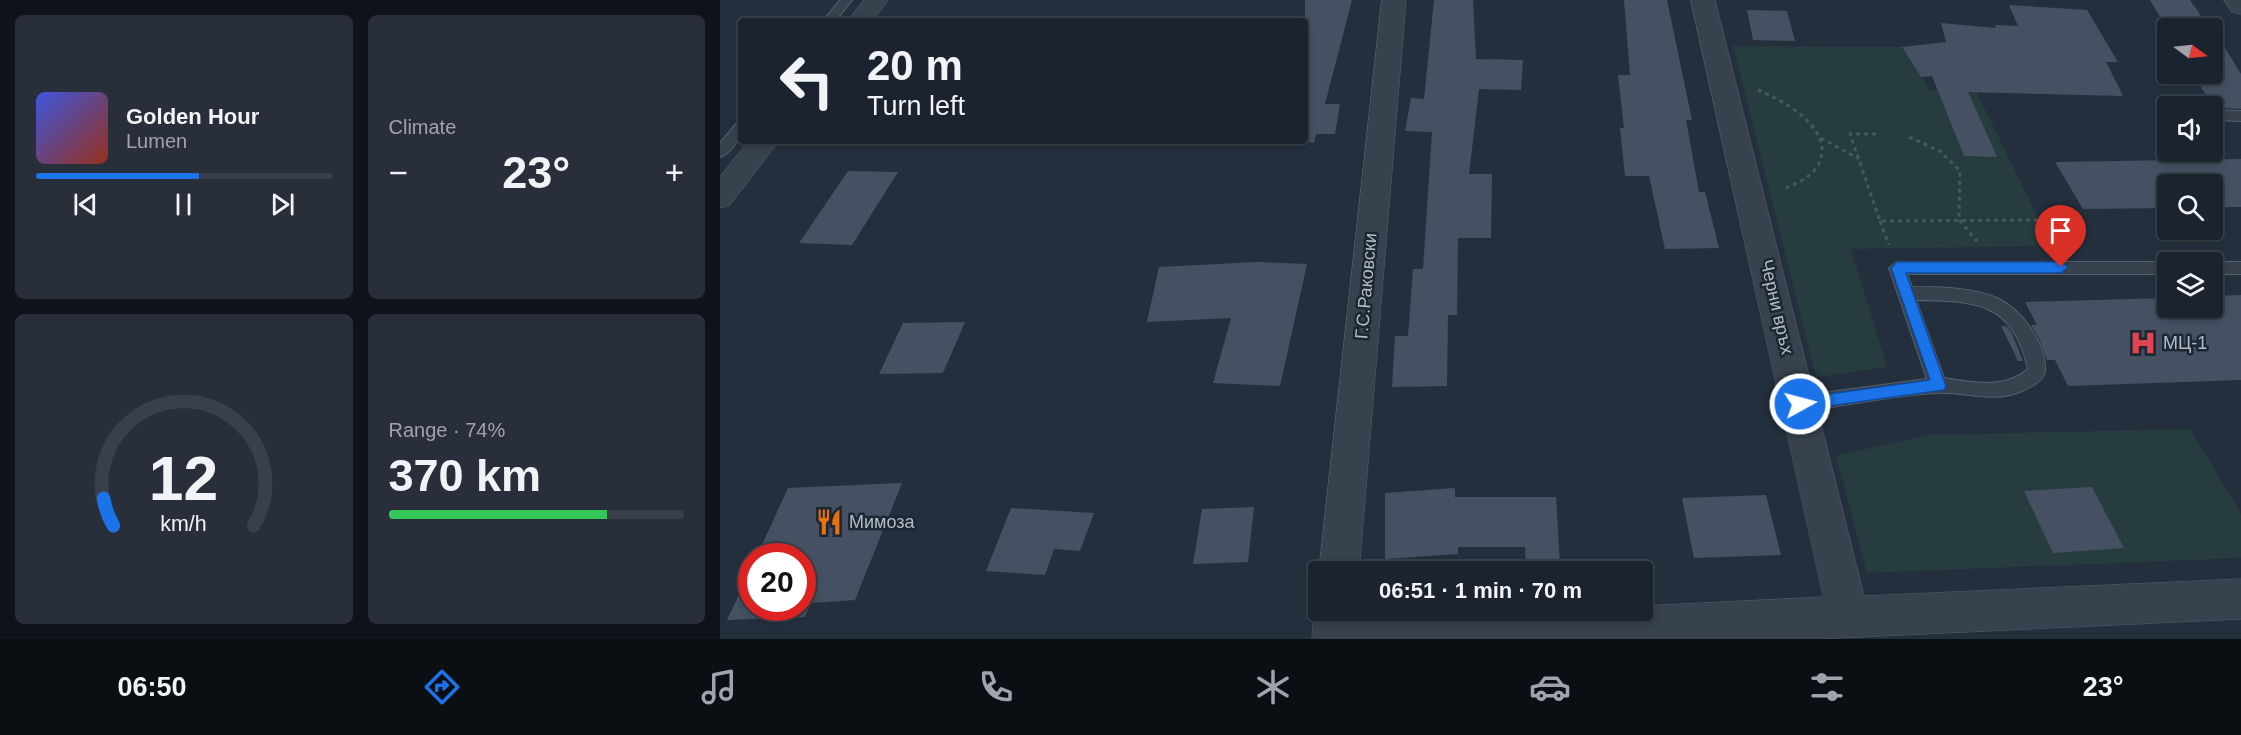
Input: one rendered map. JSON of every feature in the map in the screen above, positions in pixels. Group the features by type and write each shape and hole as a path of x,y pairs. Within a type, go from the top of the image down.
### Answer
{"street":[{"path":"862,18 876,0"},
{"name":"Г.С.Раковски","path":"1340,561 1394,0"},
{"name":"Черни връх","path":"1703,0 1848,615"},
{"path":"2236,0 2241,8"},
{"path":"720,197 763,144"},
{"path":"1365,639 1848,615 2241,599"},
{"path":"1333,639 1334,621"}],"lane":[{"path":"831,18 846,0"},
{"path":"2223,115 2241,116"},
{"path":"720,152 738,131"},
{"path":"1938,386 1897,268 2157,268"},
{"path":"2223,268 2241,268"},
{"path":"1800,404 1938,386 1973,391 2007,388 2027,383 2037,372 2035,355 2019,323 2009,310 1987,300 1963,296 1906,293"}],"path":[{"path":"1723,82 1763,91 1790,103 1807,119 1820,138 1823,155 1815,171 1796,186 1751,200"},
{"path":"1876,134 1850,134 1880,221 2039,220"},
{"path":"1909,137 1940,151 1960,171 1959,220 1998,267"},
{"path":"1820,138 1859,159"}],"green space":[{"path":"1733,46 1902,47 1930,91 1976,91 2052,246 1851,249 1887,367 1816,377"},
{"path":"2190,429 2241,514 2241,558 1867,573 1836,456 1927,435"}],"building":[{"path":"1305,0 1352,0 1325,104 1340,104 1335,134 1316,134 1314,143 1308,142 1308,18 1305,18"},
{"path":"1434,0 1473,0 1476,59 1523,60 1521,90 1479,89 1469,174 1492,174 1491,238 1458,238 1457,315 1448,315 1447,386 1392,387 1395,336 1408,336 1413,269 1423,269 1432,132 1405,131 1411,98 1424,99"},
{"path":"1624,0 1667,0 1692,120 1686,120 1699,192 1705,192 1719,248 1665,249 1649,176 1625,176 1620,128 1624,128 1618,75 1630,75"},
{"path":"2150,0 2190,0 2203,18 2161,18"},
{"path":"2009,5 2087,10 2118,62 2106,62 2123,96 1968,92 1997,157 1964,156 1932,76 1921,77 1902,47 1946,42 1941,23 1996,28 1995,25 2018,26"},
{"path":"1747,10 1787,11 1795,41 1753,40"},
{"path":"2223,45 2241,74 2241,109 2223,108 2223,96 2206,96 2199,84 2223,84"},
{"path":"2223,159 2241,159 2241,207 2223,207 2223,174 2157,174 2157,208 2083,209 2055,162 2223,162"},
{"path":"848,171 898,172 852,245 799,243"},
{"path":"1257,262 1307,264 1280,386 1213,383 1231,318 1147,322 1159,267"},
{"name":"МЦ-1","path":"2241,295 2241,380 2068,386 2055,360 2047,360 2039,338 2031,325 2037,325 2025,302 2157,298 2157,318 2223,318 2223,296"},
{"path":"965,322 943,373 879,374 903,323"},
{"path":"2001,326 2006,326 2011,331 2023,361 2018,361"},
{"name":"Мимоза","path":"902,483 855,600 816,603 816,543 763,543 788,488"},
{"path":"2092,487 2124,548 2053,553 2024,491"},
{"path":"1455,488 1455,497 1556,497 1560,561 1526,561 1525,547 1458,547 1458,554 1385,559 1385,493"},
{"path":"1766,495 1781,555 1694,558 1682,498"},
{"path":"1254,507 1248,562 1193,564 1202,509"},
{"path":"1011,508 1094,513 1080,551 1054,549 1045,575 986,571"},
{"name":"Мимоза","path":"738,597 738,620 727,620"}],"place":[{"name":"МЦ-1","path":"2143,343"},
{"name":"Мимоза","path":"829,522"}],"route":[{"path":"1800,404 1938,386 1897,268 2061,267"}]}
